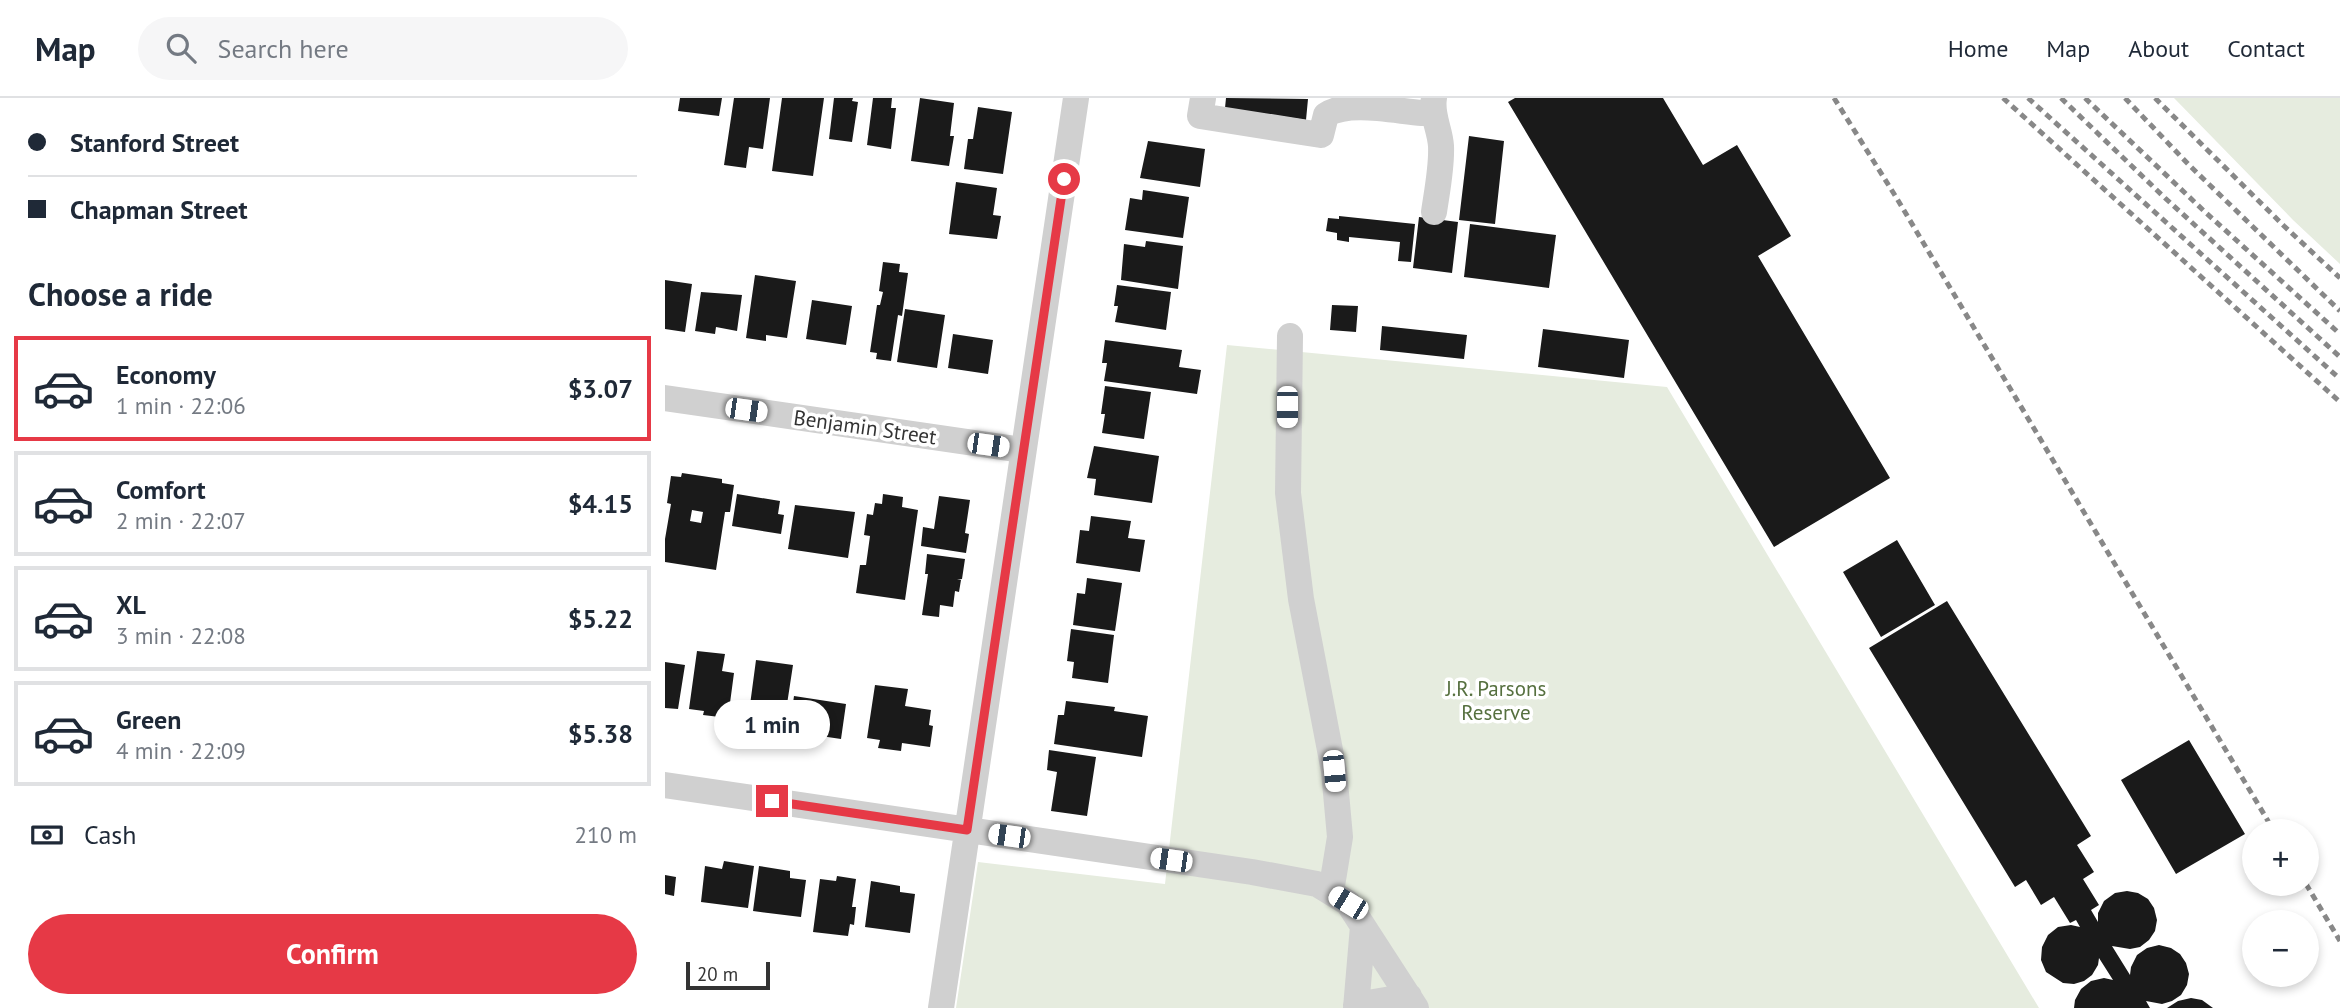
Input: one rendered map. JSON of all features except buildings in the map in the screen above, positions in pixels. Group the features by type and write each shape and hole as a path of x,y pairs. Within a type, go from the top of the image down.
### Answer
{"street":[{"path":"941,1008 1076,98"},
{"path":"1203,98 1201,116 1321,135 1326,115 1335,109 1352,107 1422,113 1433,104 1441,147 1434,212"},
{"path":"1290,336 1288,493 1301,598 1334,771 1340,837 1331,892"},
{"name":"Benjamin Street","path":"665,398 1023,450"},
{"path":"665,785 1317,884 1348,903 1363,926 1412,1002 1356,1007 1363,926"}],"green space":[{"path":"2174,98 2340,98 2340,264 2293,220"},
{"name":"J.R. Parsons Reserve","path":"1227,345 1667,387 2039,1008 956,1008 978,862 1165,884"}],"railway":[{"path":"1834,98 1896,197 2267,819"},
{"path":"2003,98 2340,402"},
{"path":"2028,98 2340,379"},
{"path":"2061,98 2165,198 2340,357"},
{"path":"2085,98 2204,211 2340,334"},
{"path":"2125,98 2189,165 2340,311"},
{"path":"2155,98 2340,278"},
{"path":"2313,896 2340,941"}],"route":[{"path":"772,801 967,830 1064,179"}]}
